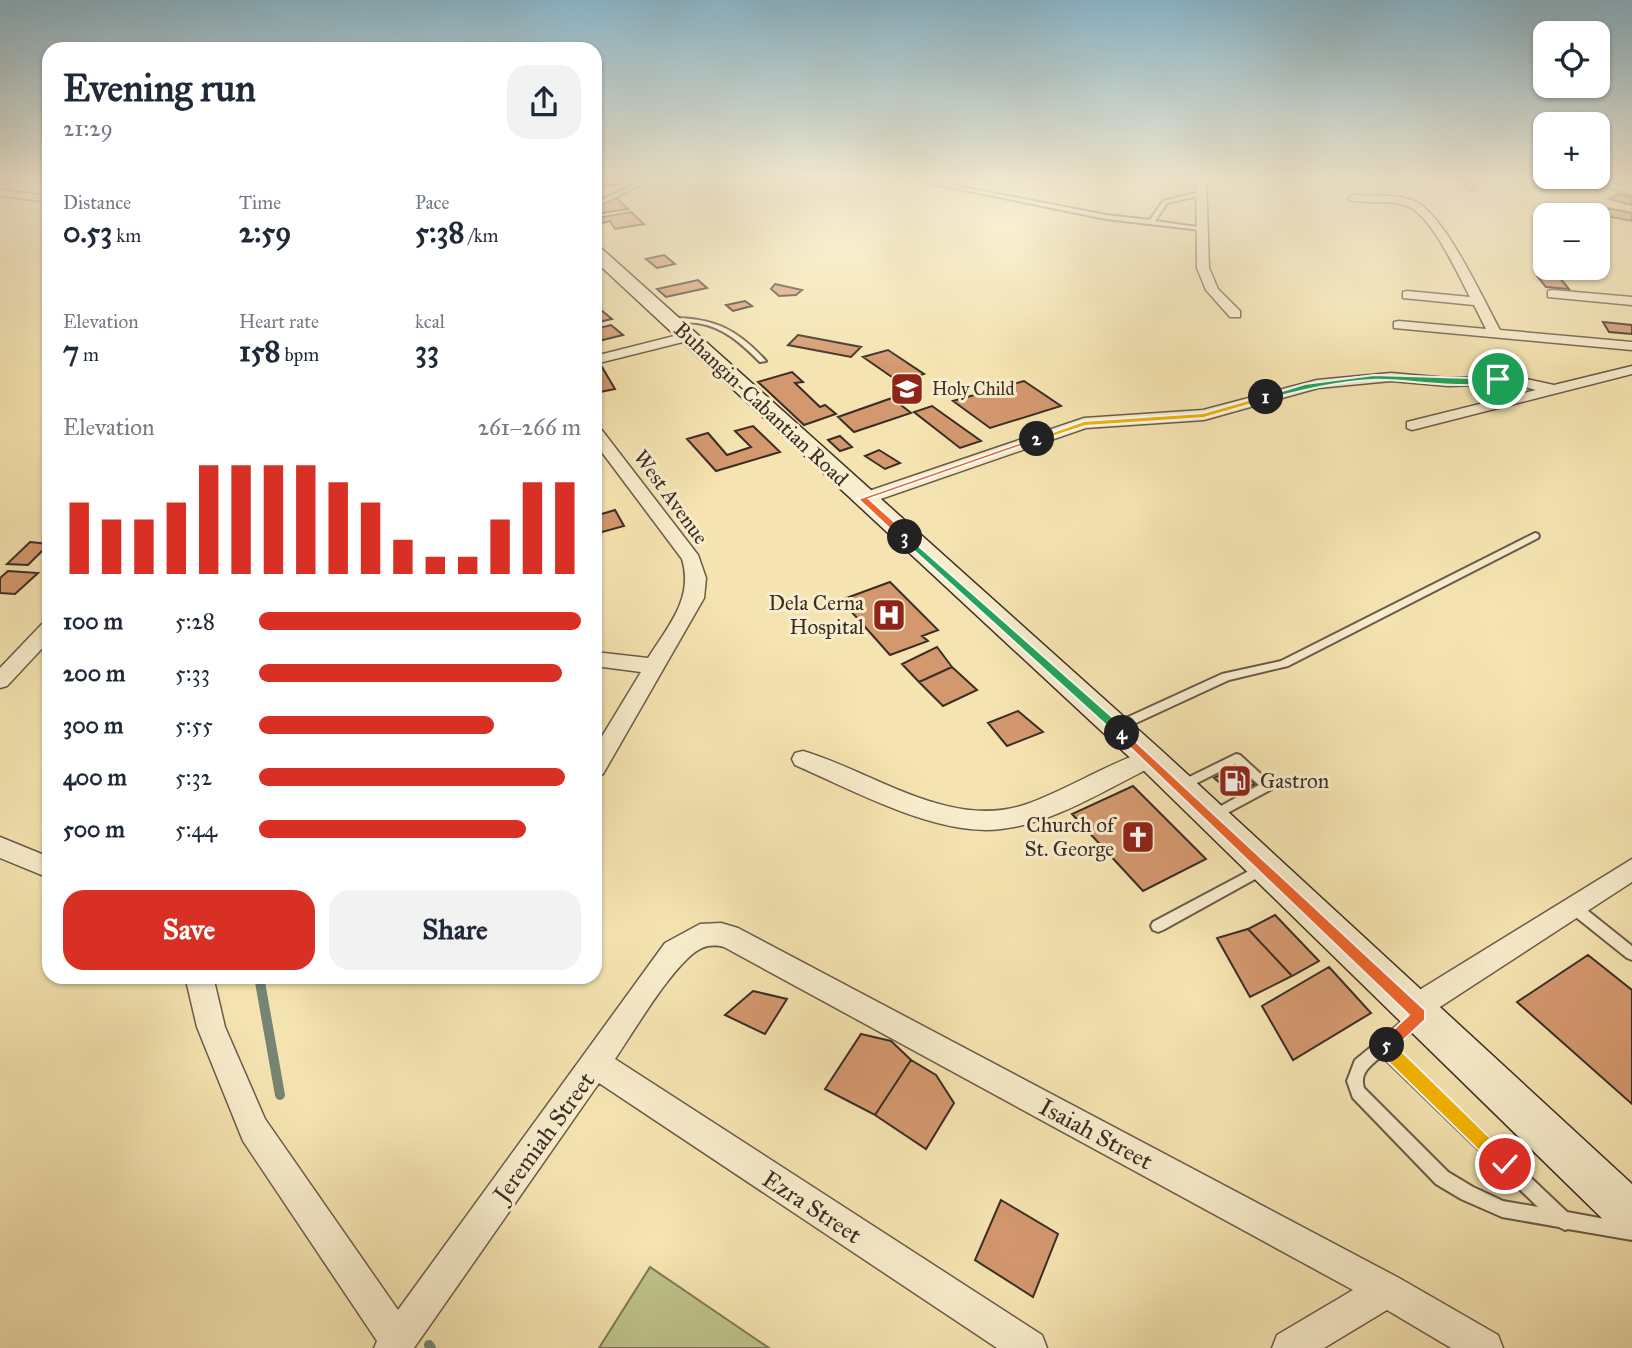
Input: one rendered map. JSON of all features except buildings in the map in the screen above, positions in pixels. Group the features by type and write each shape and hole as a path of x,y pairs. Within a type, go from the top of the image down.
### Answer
{"main road":[{"name":"Buhangin-Cabantian Road","path":"602,258 1150,758 1632,1216"}],"street":[{"path":"1201,241 1205,277 1217,297 1235,314"},
{"path":"1444,241 1495,334"},
{"path":"1552,294 1632,301"},
{"path":"1407,295 1478,302"},
{"path":"1399,325 1631,348"},
{"path":"602,357 681,328"},
{"path":"1412,425 1632,370"},
{"path":"863,499 1084,423 1204,415 1317,384 1391,377 1448,382 1513,380 1556,390"},
{"name":"West Avenue","path":"602,441 691,559 697,578 694,598 683,622 653,666 602,756"},
{"path":"0,681 42,636"},
{"path":"602,660 653,666"},
{"path":"803,759 941,812 972,819 1001,820 1031,812 1150,758"},
{"path":"0,847 42,865"},
{"path":"1416,1012 1572,906 1632,869"},
{"name":"Isaiah Street","path":"702,934 716,932 729,936 1387,1290 1485,1348"},
{"name":"Jeremiah Street","path":"394,1344 675,951 702,934"},
{"path":"201,984 211,1027 254,1130 394,1344"},
{"name":"Ezra Street","path":"596,1064 1029,1348"},
{"path":"1290,1348 1387,1290"}],"lane":[{"path":"681,328 691,319 724,326 762,361"},
{"path":"1116,728 1226,677 1284,664 1535,536"},
{"path":"1180,787 1236,758 1268,786 1211,816"},
{"path":"1158,926 1265,868"},
{"path":"1572,906 1632,954"},
{"path":"1416,1012 1384,1048 1360,1065 1354,1081 1358,1093 1442,1178 1502,1209 1632,1232"},
{"path":"1384,1048 1565,1222"}],"green space":[{"path":"650,1267 769,1348 599,1348"}],"waterway":[{"path":"260,984 280,1095"}],"place":[{"name":"Holy Child","path":"907,389"},
{"name":"Dela Cerna Hospital","path":"889,615"},
{"name":"Gastron","path":"1235,781"},
{"name":"Church of St. George","path":"1138,837"}],"route":[{"path":"1498,379 1448,382 1391,377 1331,382 1305,386 1204,415 1084,423 863,499 1150,758 1419,1015 1384,1048 1505,1164"}]}
